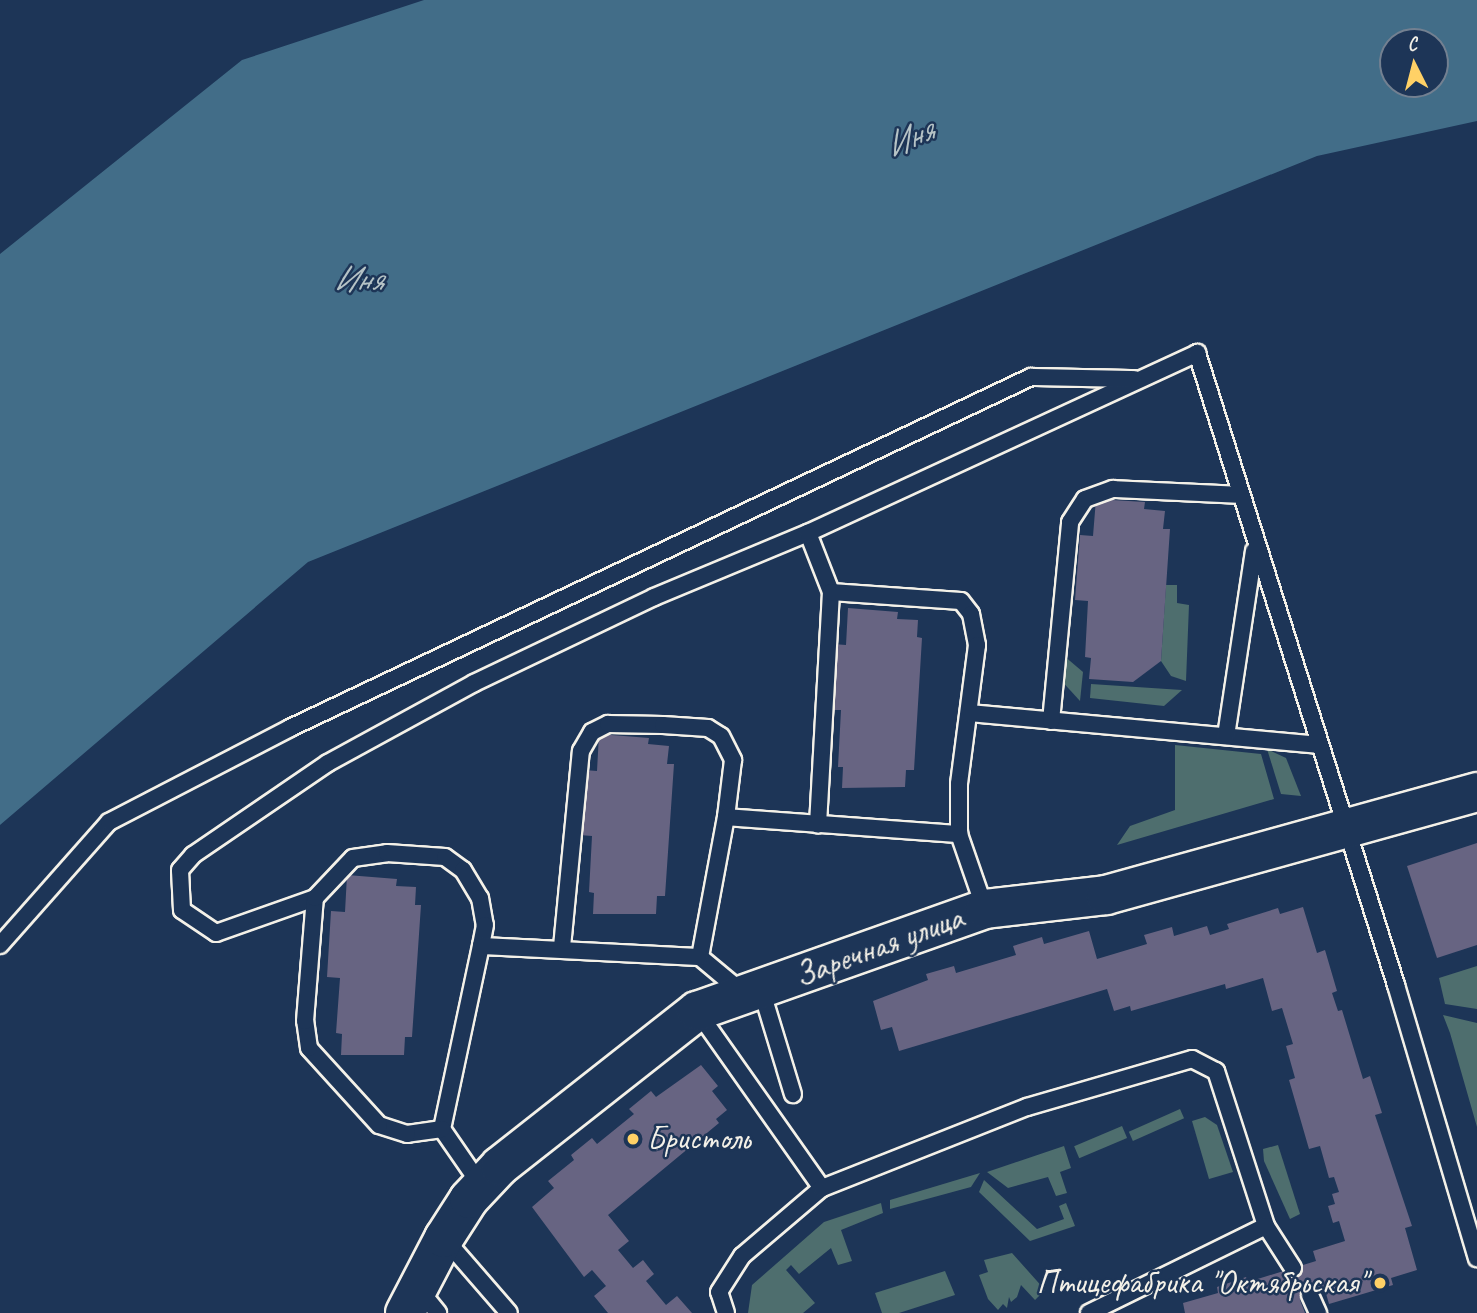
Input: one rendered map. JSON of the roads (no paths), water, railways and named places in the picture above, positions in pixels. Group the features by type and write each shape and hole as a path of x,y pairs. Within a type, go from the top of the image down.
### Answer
{"street":[{"name":"Заречная улица","path":"420,1304 444,1238 500,1167 696,1011 985,909 1106,895 1477,792"}],"lane":[{"path":"482,1187 442,1129 485,925 480,898 463,870 445,857 387,853 353,858 315,898 216,933 182,909 180,870 193,855 328,763 462,690 654,597 808,533 1198,353 1477,1258"},
{"path":"0,945 109,822 290,728 1031,377 1140,379"},
{"path":"1051,721 1070,522 1085,499 1113,489 1241,495"},
{"path":"808,533 831,592 818,825"},
{"path":"1226,736 1255,545"},
{"path":"831,592 961,601 971,614 977,645 959,784 959,834 985,909"},
{"path":"969,713 1318,745"},
{"path":"562,947 580,751 592,732 608,724 708,728 732,751 733,760 726,817 701,957"},
{"path":"726,817 959,834"},
{"path":"315,898 305,1021 309,1048 379,1125 407,1134 442,1129"},
{"path":"481,946 562,947 701,957 753,992 793,1094"},
{"path":"696,1011 822,1188"},
{"path":"726,1313 719,1292 742,1256 822,1188 1027,1107 1192,1059 1216,1071 1266,1226 1293,1268"},
{"path":"1088,1313 1266,1226"},
{"path":"444,1238 509,1313"},
{"path":"1310,1296 1318,1313"}],"water":[{"name":"Иня","path":"424,0 1477,0 1477,121 1317,156 308,562 0,825 0,254 242,60"}],"place":[{"name":"Бристоль","path":"633,1139"},
{"name":"Птицефабрика \"Октябрьская\"","path":"1380,1283"}]}
